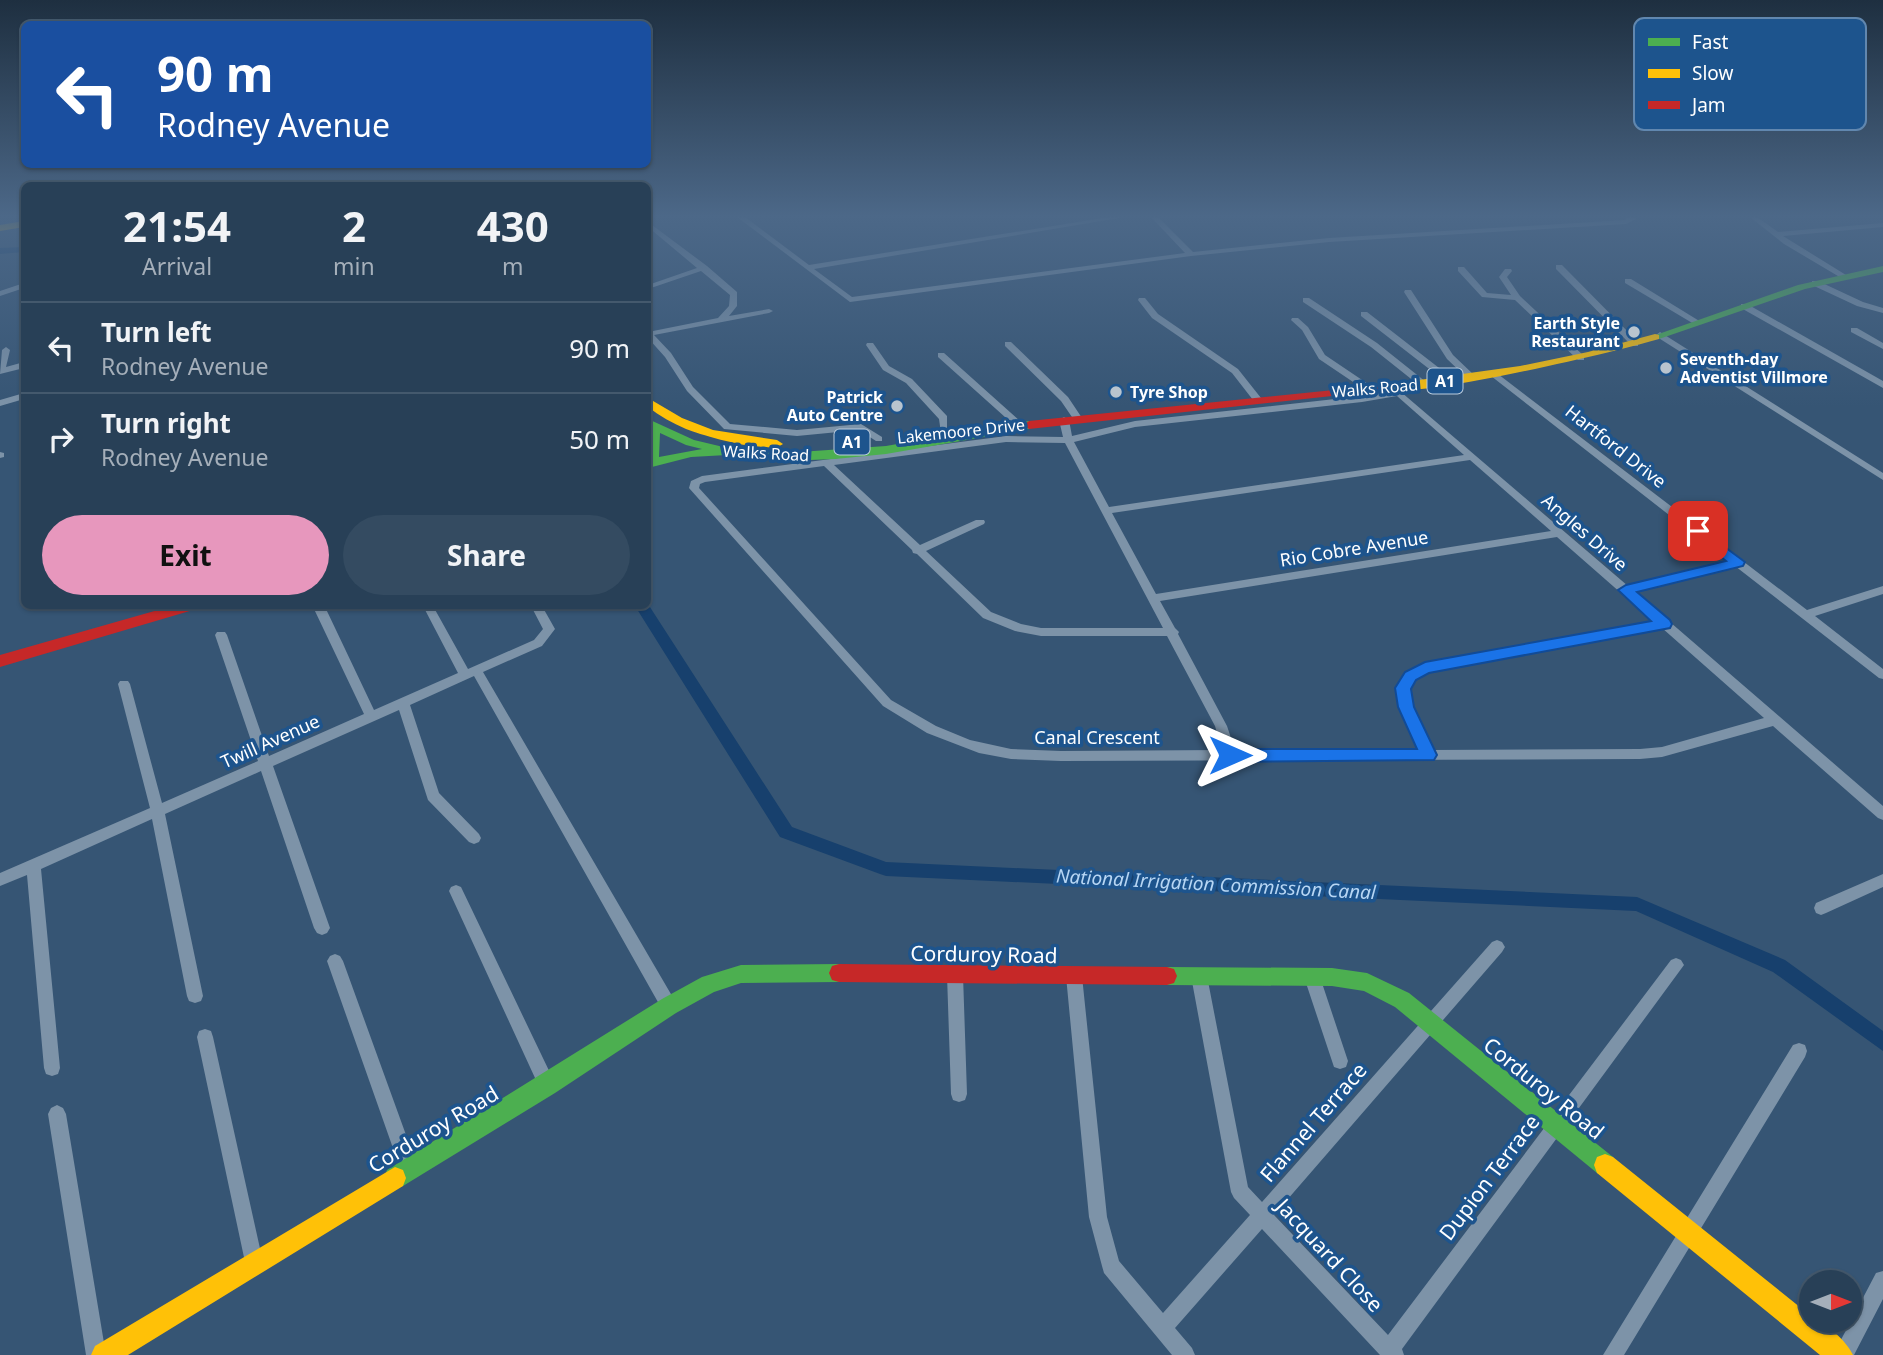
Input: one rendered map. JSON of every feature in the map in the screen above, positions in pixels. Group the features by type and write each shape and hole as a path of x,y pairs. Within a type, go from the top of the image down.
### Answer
{"main road":[{"name":"Walks Road","path":"678,440 726,439 816,445 1256,398 1368,388 1395,390 1581,358 1635,344 1828,280"},
{"name":"Walks Road","path":"651,404 669,418 695,429 726,439 808,457 912,445 1070,419"},
{"name":"A1","path":"651,425 678,440"},
{"path":"651,427 655,441 651,455"},
{"path":"651,460 695,429"},
{"path":"651,462 691,453 726,439"},
{"path":"0,661 178,609"},
{"name":"Corduroy Road","path":"104,1355 547,1085 669,1006 709,984 741,974 1312,977 1367,982 1402,1000 1842,1355"}],"street":[{"path":"651,286 668,280"},
{"path":"719,280 734,293 733,306 721,320"},
{"path":"823,280 850,300 997,280"},
{"path":"1471,280 1485,295 1517,298"},
{"path":"1505,280 1517,298 1581,358"},
{"path":"1572,280 1635,344"},
{"path":"1628,281 1697,322"},
{"path":"1815,283 1860,304 1883,311"},
{"path":"0,294 21,287"},
{"path":"1408,292 1450,357 1471,377"},
{"path":"1142,300 1155,316 1235,371 1256,398"},
{"path":"1306,300 1374,345 1423,384"},
{"path":"1744,306 1883,385"},
{"path":"651,333 769,311"},
{"path":"1364,314 1449,380"},
{"path":"1294,320 1305,329 1322,357 1368,388"},
{"path":"1854,330 1883,346"},
{"path":"1660,335 1883,477"},
{"path":"651,337 668,355 726,439"},
{"path":"1008,344 1065,399 1070,419 1068,440 1222,726 1230,755"},
{"path":"870,345 886,368 909,381 944,418 944,431"},
{"path":"6,350 1,370 21,366"},
{"path":"941,355 1018,424"},
{"name":"Hartford Drive","path":"1494,373 1883,676"},
{"name":"Lakemoore Drive","path":"695,483 751,471 1006,439 1068,440 1135,424 1362,399 1395,390"},
{"name":"Angles Drive","path":"1395,390 1883,814"},
{"path":"0,403 21,397"},
{"path":"1107,511 1472,457"},
{"path":"826,462 987,615 1019,628 1041,632 1173,632"},
{"name":"Canal Crescent","path":"695,483 695,488 887,703 916,723 980,748 1028,754 1640,754 1662,752 1775,720"},
{"path":"917,551 980,522"},
{"name":"Rio Cobre Avenue","path":"1153,598 1560,533"},
{"path":"1626,590 1738,562"},
{"path":"1806,615 1883,590"},
{"path":"320,609 371,716"},
{"path":"430,609 471,672 669,1006"},
{"name":"Twill Avenue","path":"0,880 538,643 549,629 539,609"},
{"path":"1428,755 1406,707 1403,688 1410,676 1425,668 1664,624"},
{"path":"221,635 267,762 322,928"},
{"path":"124,684 157,810 195,996"},
{"path":"403,702 433,796 474,838"},
{"path":"33,865 52,1068"},
{"path":"1821,908 1883,880"},
{"path":"456,891 547,1085"},
{"name":"Flannel Terrace","path":"1163,1328 1497,947"},
{"path":"335,961 409,1168"},
{"name":"Dupion Terrace","path":"1391,1352 1676,965"},
{"path":"955,975 959,1094"},
{"path":"1074,976 1098,1217 1111,1266 1185,1355"},
{"name":"Jacquard Close","path":"1199,976 1240,1192 1391,1352"},
{"path":"1312,977 1340,1061"},
{"path":"205,1037 254,1262"},
{"path":"1612,1355 1799,1051"},
{"path":"57,1114 96,1355"},
{"path":"1842,1355 1883,1280"}],"waterway":[{"name":"National Irrigation Commission Canal","path":"644,609 786,832 886,869 1637,904 1779,966 1883,1042"}],"traffic: fast":[{"path":"1655,337 1802,287 1832,280"},
{"path":"651,424 690,443 736,453 785,457 835,456 886,450 1029,425"},
{"path":"652,426 655,441 652,460"},
{"path":"651,463 691,453 724,452"},
{"path":"395,1178 669,1006 709,984 741,974 839,973"},
{"path":"1167,976 1332,977 1367,982 1402,1000 1605,1165"}],"traffic: slow":[{"path":"1383,388 1520,369 1622,347 1655,337"},
{"path":"651,404 678,421 709,433 777,444"},
{"path":"1605,1165 1840,1355"},
{"path":"104,1355 395,1178"}],"traffic: jam":[{"path":"1029,425 1383,388"},
{"path":"0,661 178,609"},
{"path":"839,973 1167,976"}],"place":[{"name":"Earth Style Restaurant","path":"1634,332"},
{"name":"Seventh-day Adventist Villmore","path":"1666,368"},
{"name":"Tyre Shop","path":"1116,392"},
{"name":"Patrick Auto Centre","path":"897,406"}],"route":[{"path":"1230,755 1428,755 1406,707 1403,688 1410,676 1425,668 1664,624 1626,590 1738,562 1698,531"}]}
